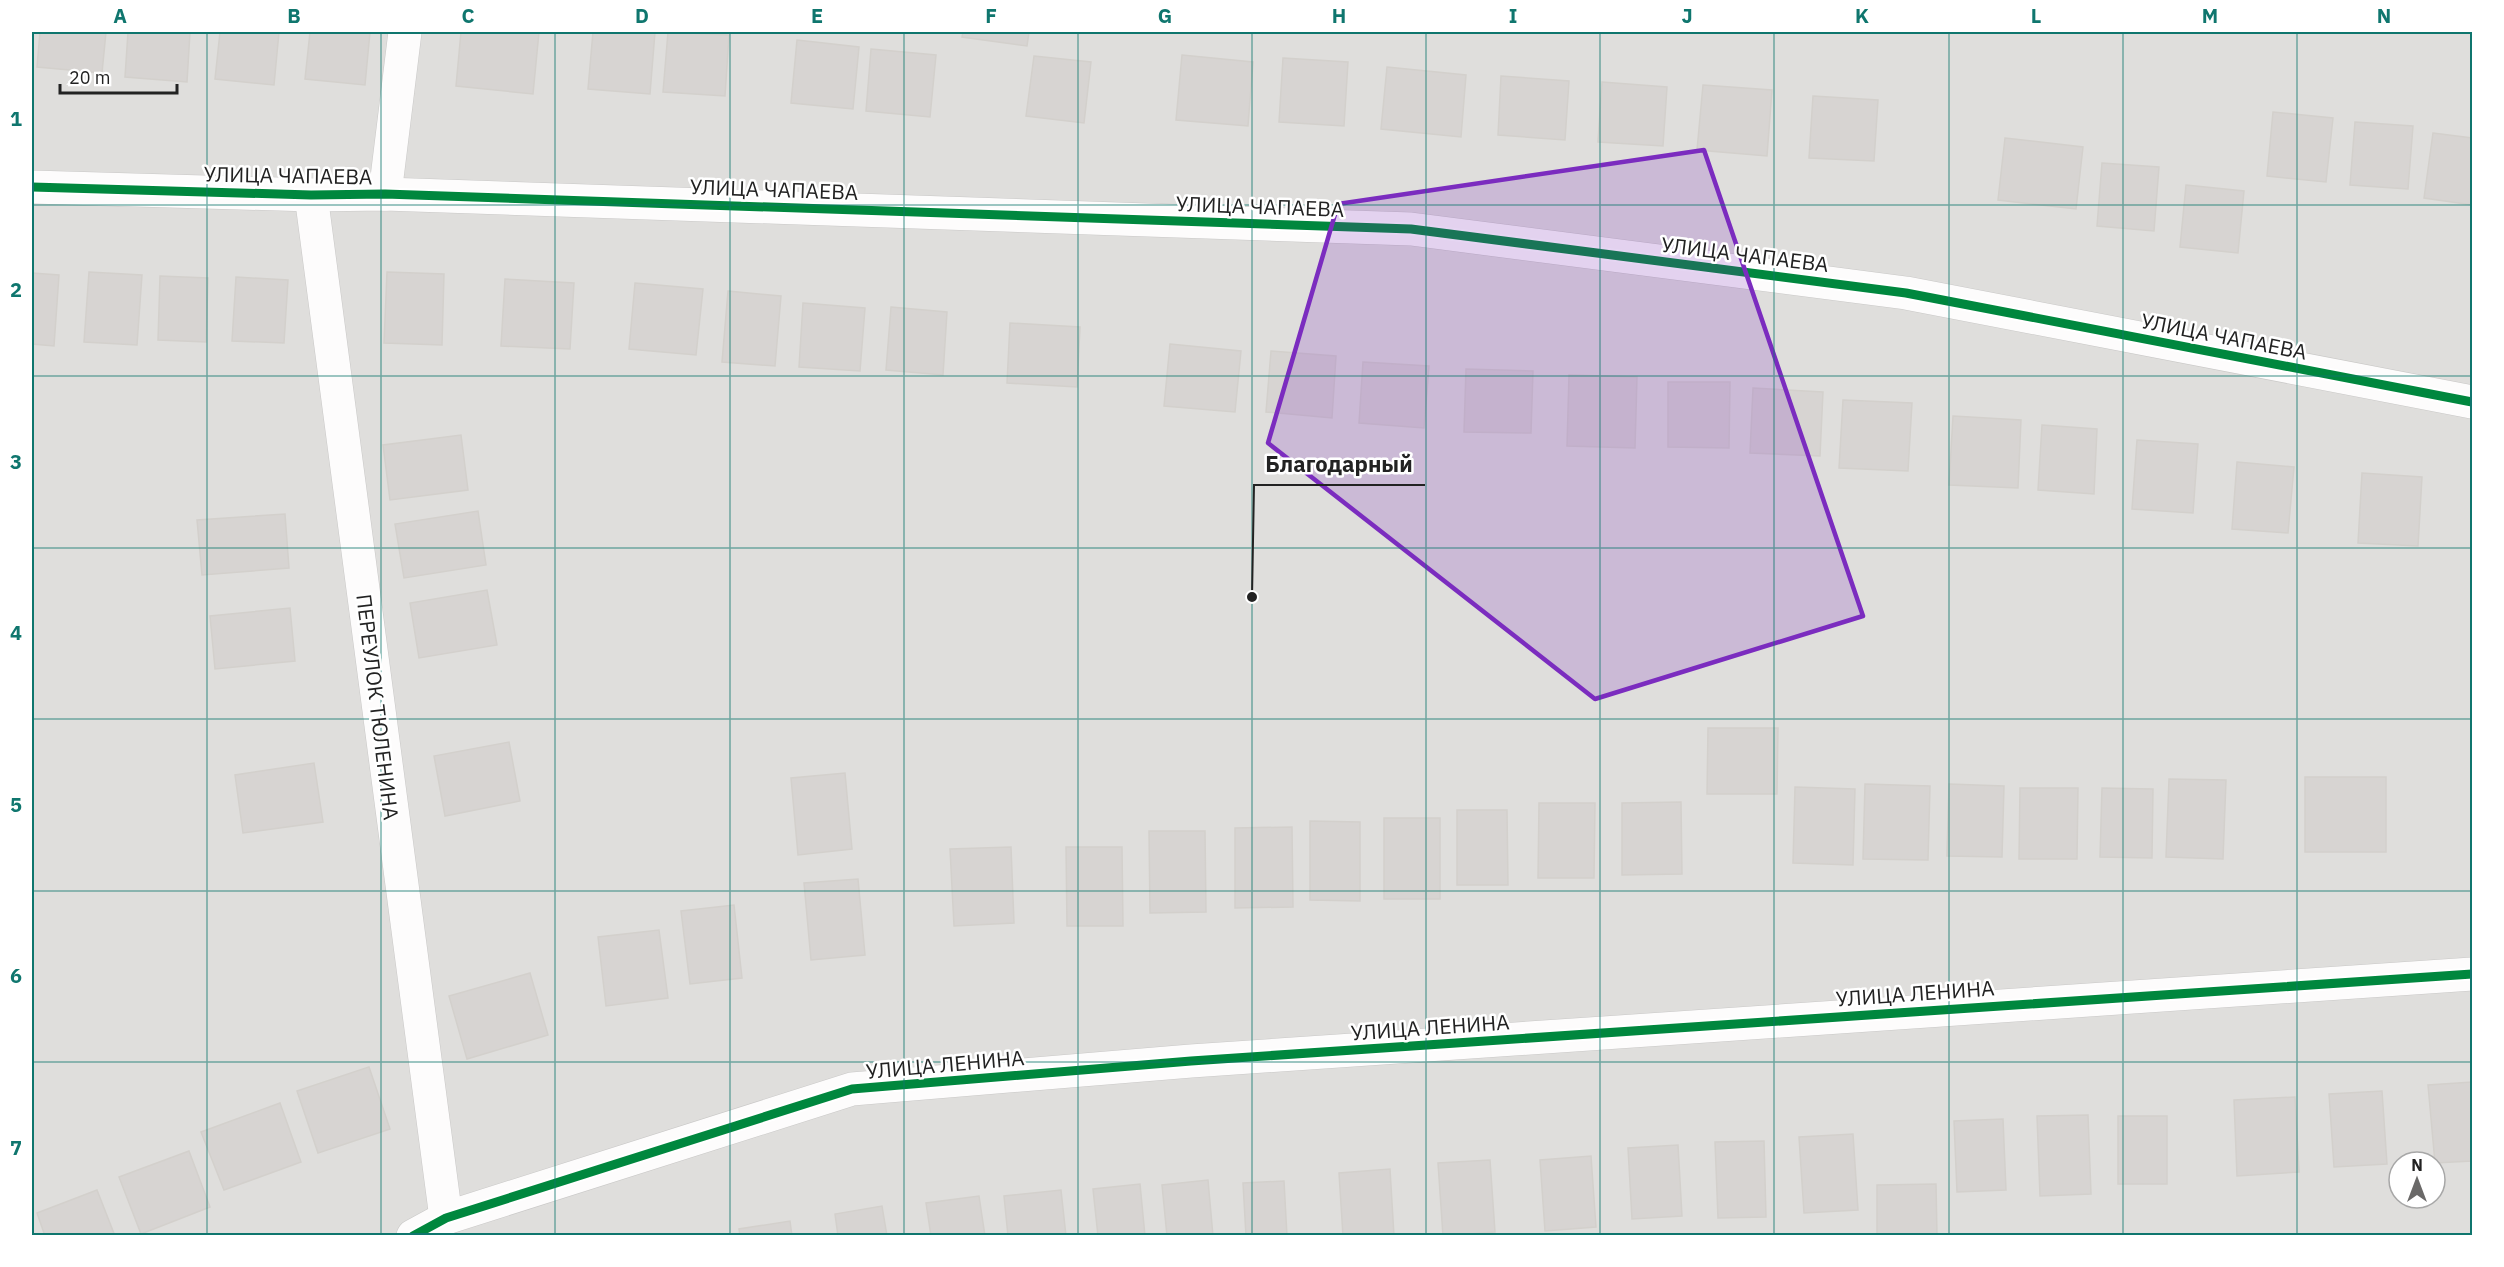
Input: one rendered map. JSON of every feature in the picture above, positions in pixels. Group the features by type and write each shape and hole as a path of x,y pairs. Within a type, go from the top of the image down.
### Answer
{"street":[{"path":"385,194 405,32"},
{"name":"УЛИЦА ЧАПАЕВА","path":"32,187 311,195 385,194 1411,229 1906,293 2472,402"},
{"name":"ПЕРЕУЛОК ТЮЛЕНИНА","path":"311,195 446,1218"},
{"name":"УЛИЦА ЛЕНИНА","path":"413,1236 446,1218 852,1089 1191,1061 2472,974"}],"highlighted area":[{"path":"1704,150 1863,616 1595,699 1268,443 1338,204"}],"shaded area":[{"path":"32,32 2472,32 2472,1235 32,1235"}],"building":[{"path":"40,32 106,32 102,73 37,67"},
{"path":"128,32 190,32 187,82 125,77"},
{"path":"220,32 279,32 274,85 215,79"},
{"path":"310,32 370,32 365,85 305,79"},
{"path":"461,32 539,32 533,94 456,86"},
{"path":"593,32 655,32 650,94 588,89"},
{"path":"668,32 729,35 725,96 663,92"},
{"path":"963,32 1029,32 1027,46 962,37"},
{"path":"797,40 859,47 853,109 791,103"},
{"path":"871,49 936,55 930,117 866,111"},
{"path":"1182,55 1253,62 1248,126 1176,120"},
{"path":"1034,56 1091,62 1084,123 1026,116"},
{"path":"1283,58 1348,62 1344,126 1279,122"},
{"path":"1387,67 1466,75 1461,137 1381,129"},
{"path":"1501,76 1569,81 1565,140 1498,135"},
{"path":"1602,82 1667,87 1663,146 1598,142"},
{"path":"1703,85 1772,90 1767,156 1697,150"},
{"path":"1813,96 1878,100 1874,161 1809,158"},
{"path":"2273,112 2333,118 2326,182 2267,176"},
{"path":"2355,122 2413,126 2408,189 2350,185"},
{"path":"2433,133 2472,138 2472,205 2424,198"},
{"path":"2005,138 2083,147 2076,209 1998,200"},
{"path":"2102,163 2159,167 2154,231 2097,226"},
{"path":"2186,185 2244,191 2238,253 2180,247"},
{"path":"89,272 142,275 137,345 84,342"},
{"path":"387,272 444,274 442,345 384,343"},
{"path":"32,273 59,275 54,346 32,344"},
{"path":"160,276 208,278 206,342 158,340"},
{"path":"236,277 288,280 284,343 232,341"},
{"path":"505,279 574,283 570,349 501,346"},
{"path":"635,283 703,289 696,355 629,349"},
{"path":"728,291 781,296 775,366 722,362"},
{"path":"803,303 865,308 860,371 799,367"},
{"path":"891,307 947,312 943,375 886,370"},
{"path":"1010,323 1080,327 1077,387 1007,383"},
{"path":"1170,344 1241,351 1235,412 1164,406"},
{"path":"1271,351 1336,356 1332,418 1266,412"},
{"path":"1363,362 1429,366 1424,428 1359,423"},
{"path":"1466,369 1533,371 1531,433 1464,432"},
{"path":"1569,375 1637,377 1635,448 1567,446"},
{"path":"1668,382 1730,382 1729,448 1668,447"},
{"path":"1753,388 1823,392 1820,456 1750,453"},
{"path":"1843,400 1912,403 1908,471 1839,468"},
{"path":"1953,416 2021,420 2018,488 1949,485"},
{"path":"2042,425 2097,429 2094,494 2038,490"},
{"path":"461,435 468,490 390,500 383,445"},
{"path":"2137,440 2198,444 2193,513 2132,509"},
{"path":"2237,462 2294,467 2288,533 2232,529"},
{"path":"2362,473 2422,477 2418,546 2358,543"},
{"path":"478,511 486,565 404,578 395,524"},
{"path":"285,514 289,568 202,575 197,520"},
{"path":"487,590 497,645 419,658 410,603"},
{"path":"290,608 295,661 215,669 210,616"},
{"path":"1708,728 1778,728 1777,794 1707,794"},
{"path":"509,742 520,801 445,816 434,756"},
{"path":"314,763 323,822 243,833 235,775"},
{"path":"845,773 852,849 798,855 791,778"},
{"path":"2305,777 2386,777 2386,852 2305,852"},
{"path":"2169,779 2226,780 2223,859 2166,857"},
{"path":"1865,784 1930,786 1928,860 1863,859"},
{"path":"1949,784 2004,786 2002,857 1947,856"},
{"path":"1795,787 1855,789 1853,865 1793,863"},
{"path":"2020,788 2078,788 2077,859 2019,859"},
{"path":"2102,788 2153,789 2152,858 2100,857"},
{"path":"1681,802 1682,874 1622,875 1622,803"},
{"path":"1539,803 1595,803 1594,878 1538,878"},
{"path":"1457,810 1507,810 1508,885 1457,885"},
{"path":"1384,818 1440,818 1440,899 1384,899"},
{"path":"1310,821 1360,822 1360,901 1310,900"},
{"path":"1292,827 1293,907 1235,908 1235,828"},
{"path":"1149,831 1205,831 1206,912 1150,913"},
{"path":"1011,847 1014,923 954,926 950,849"},
{"path":"1066,847 1122,847 1123,926 1067,926"},
{"path":"858,879 865,955 811,960 804,883"},
{"path":"734,905 742,978 690,984 681,911"},
{"path":"659,930 668,998 606,1006 598,937"},
{"path":"530,973 548,1035 467,1059 449,996"},
{"path":"369,1067 390,1129 318,1153 297,1091"},
{"path":"2472,1082 2472,1161 2447,1162 2447,1150 2434,1150 2428,1085"},
{"path":"2382,1091 2387,1164 2334,1167 2329,1094"},
{"path":"2295,1097 2299,1172 2237,1176 2234,1100"},
{"path":"280,1103 301,1162 224,1190 201,1132"},
{"path":"2088,1115 2091,1194 2040,1196 2037,1116"},
{"path":"2118,1116 2167,1116 2167,1184 2118,1184"},
{"path":"2003,1119 2006,1190 1957,1192 1954,1121"},
{"path":"1853,1134 1858,1210 1804,1213 1799,1137"},
{"path":"1764,1141 1766,1217 1718,1218 1715,1142"},
{"path":"1678,1145 1682,1216 1632,1219 1628,1148"},
{"path":"189,1151 210,1207 141,1234 119,1177"},
{"path":"1591,1156 1596,1227 1545,1231 1540,1160"},
{"path":"1490,1160 1495,1232 1443,1236 1438,1163"},
{"path":"1390,1169 1394,1236 1343,1236 1339,1173"},
{"path":"1208,1180 1213,1236 1167,1236 1162,1185"},
{"path":"1284,1181 1287,1236 1246,1236 1243,1183"},
{"path":"1140,1184 1145,1236 1098,1236 1093,1189"},
{"path":"1936,1184 1937,1236 1877,1236 1877,1185"},
{"path":"97,1190 115,1236 45,1236 37,1213"},
{"path":"1061,1190 1066,1236 1008,1236 1004,1196"},
{"path":"979,1196 985,1236 931,1236 926,1203"},
{"path":"882,1206 887,1236 838,1236 835,1214"},
{"path":"790,1221 792,1236 740,1236 739,1229"}],"cycle path":[{"path":"32,187 311,195 385,194 1411,229 1906,293 2472,402"},
{"path":"413,1236 446,1218 852,1089 1191,1061 2472,974"}],"place":[{"name":"Благодарный","path":"1252,597"}]}
